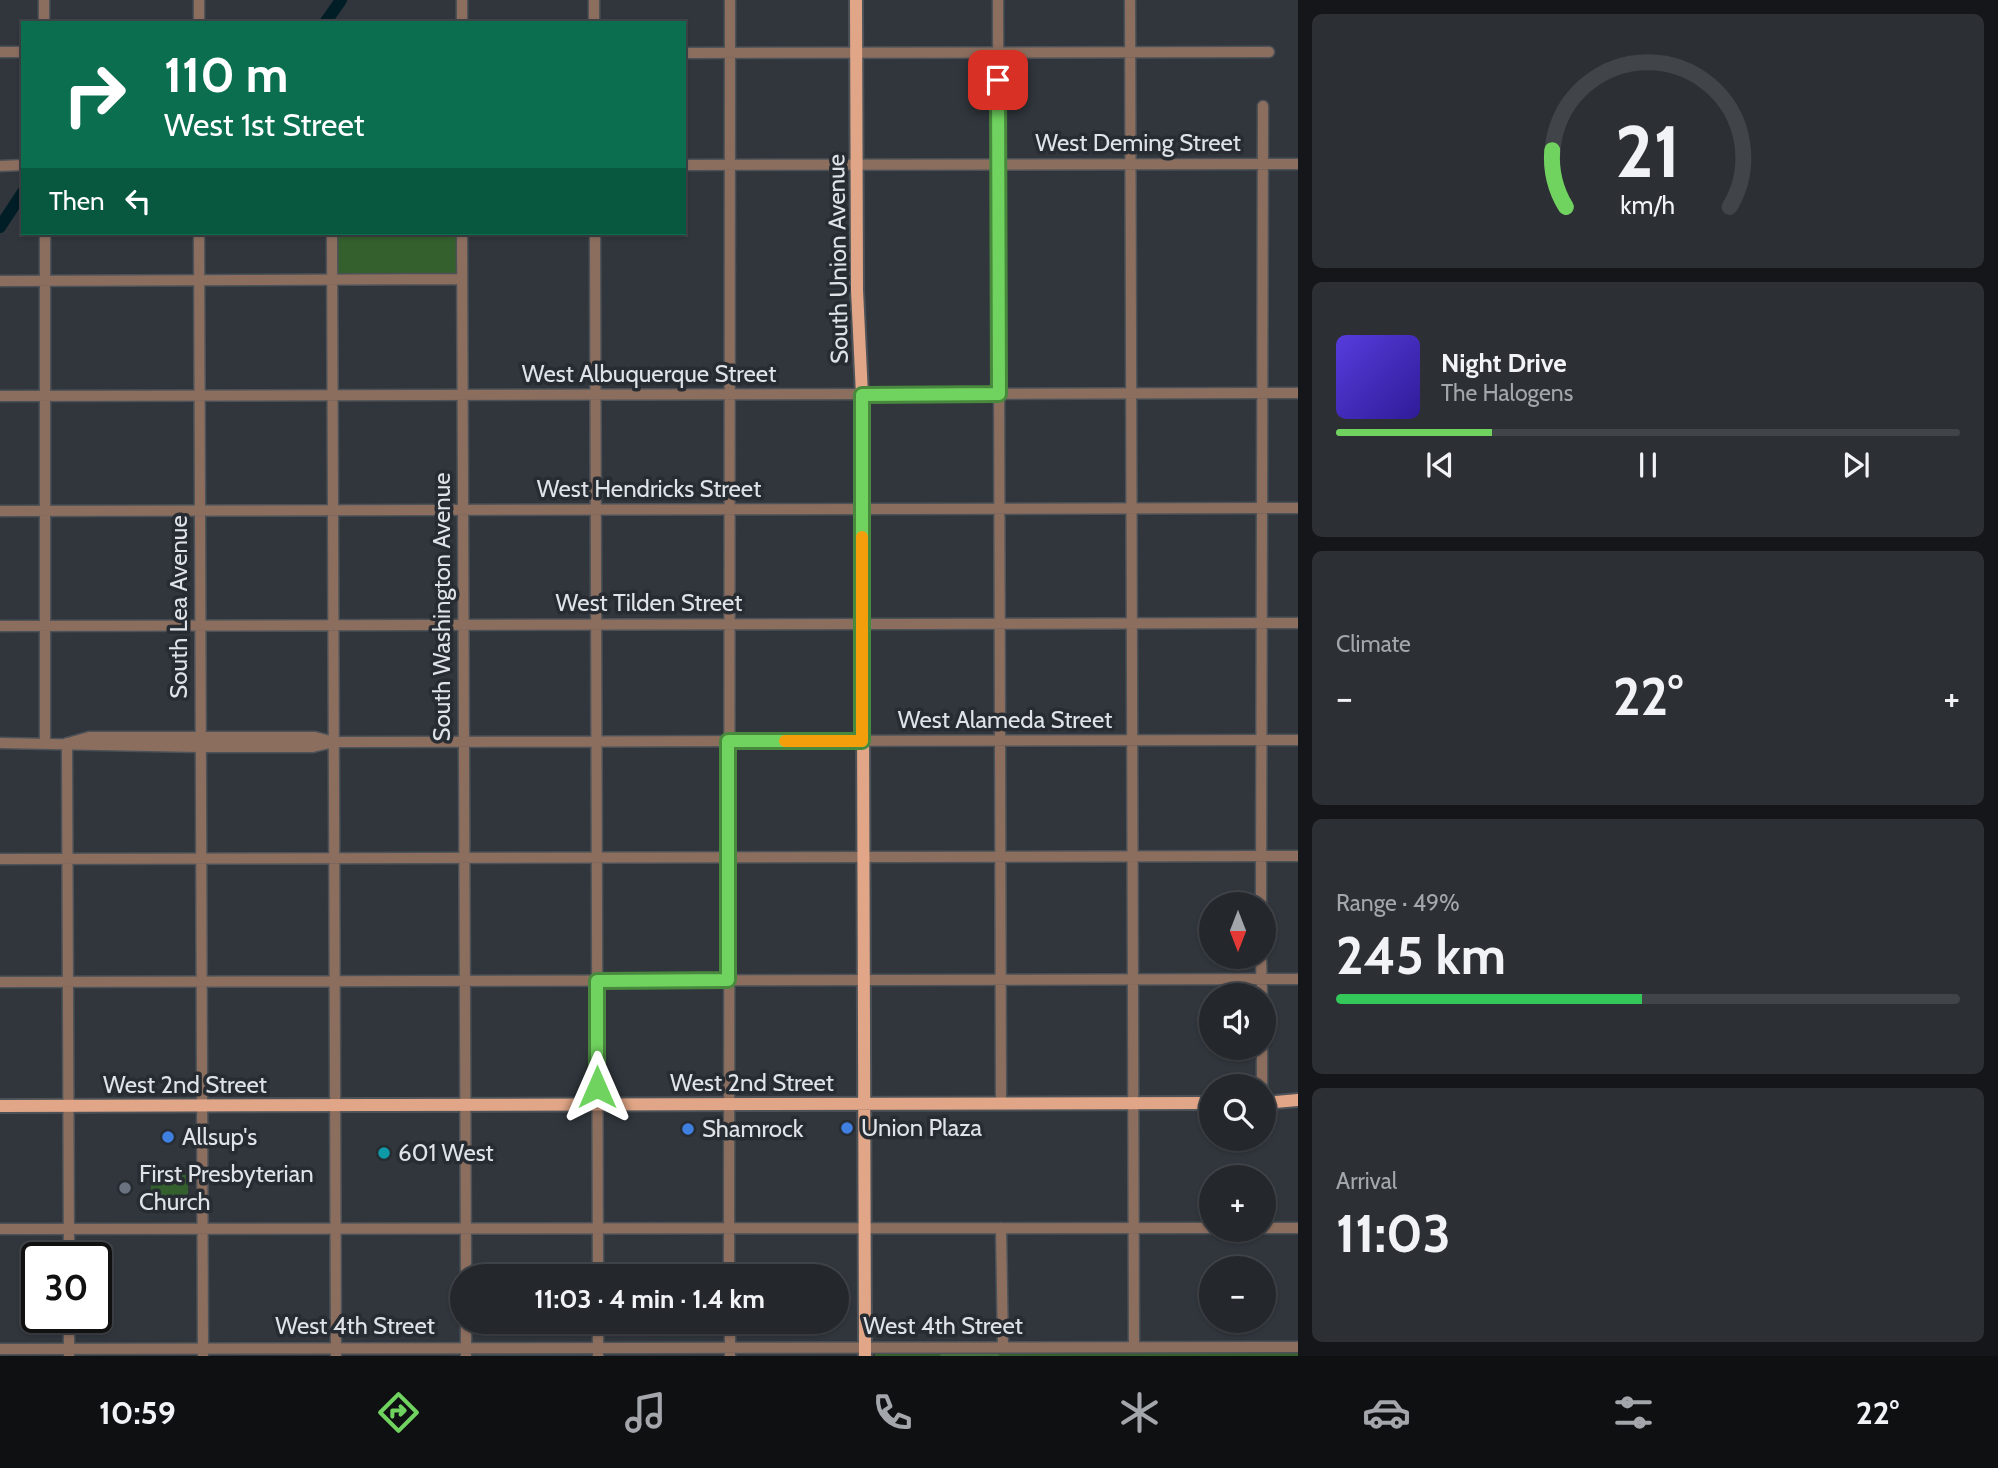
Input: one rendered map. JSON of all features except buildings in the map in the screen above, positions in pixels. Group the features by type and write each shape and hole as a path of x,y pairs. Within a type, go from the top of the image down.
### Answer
{"main road":[{"name":"South Union Avenue","path":"856,0 857,300 862,395 865,1352"},
{"path":"1276,1101 1298,1100"},
{"name":"West 2nd Street","path":"0,1106 1199,1103"}],"street":[{"path":"44,0 44,21"},
{"path":"199,0 199,21"},
{"path":"462,0 462,21"},
{"path":"594,0 594,21"},
{"path":"729,1264 727,395 730,0"},
{"path":"998,0 1001,1104"},
{"path":"1130,0 1134,1347"},
{"path":"0,52 21,52"},
{"path":"686,53 1269,52"},
{"path":"1261,892 1264,624 1263,106"},
{"name":"West Deming Street","path":"686,165 1298,164"},
{"path":"0,166 21,166"},
{"path":"45,235 46,743"},
{"name":"South Lea Avenue","path":"199,235 202,1352"},
{"path":"332,235 336,1352"},
{"name":"South Washington Avenue","path":"462,235 466,1264"},
{"path":"594,235 598,1264"},
{"path":"0,281 462,279"},
{"name":"West Albuquerque Street","path":"0,396 1298,393"},
{"name":"West Hendricks Street","path":"0,511 1298,508"},
{"name":"West Tilden Street","path":"0,626 1298,623"},
{"name":"West Alameda Street","path":"0,743 67,743 89,737 200,742 315,737 334,742 1298,740"},
{"path":"67,743 69,1242"},
{"path":"0,859 1298,856"},
{"path":"1262,970 1262,983"},
{"path":"0,982 1298,979"},
{"path":"1002,1228 1003,1347"},
{"path":"0,1229 1199,1228"},
{"path":"1276,1228 1298,1228"},
{"path":"69,1333 69,1352"},
{"path":"466,1334 466,1352"},
{"name":"West 4th Street","path":"0,1349 69,1352 865,1352 1003,1347 1298,1347"}],"shaded area":[{"path":"598,1346 598,1356 466,1356 466,1347"}],"green space":[{"path":"332,235 462,235 462,279 332,280"},
{"path":"151,1175 188,1175 188,1196 158,1196 151,1192"},
{"path":"875,1347 1298,1347 1298,1356 875,1356"},
{"path":"943,1350 993,1350 1000,1356 940,1356"}],"waterway":[{"path":"326,21 341,0"},
{"path":"0,227 21,195"}],"slow traffic":[{"path":"785,741 862,741 862,537"}],"place":[{"name":"Union Plaza","path":"847,1128"},
{"name":"Shamrock","path":"688,1129"},
{"name":"Allsup's","path":"168,1137"},
{"name":"601 West","path":"384,1153"},
{"name":"First Presbyterian Church","path":"125,1188"}],"route":[{"path":"597,1087 597,981 728,980 728,741 862,741 862,395 999,394 998,80"}]}
